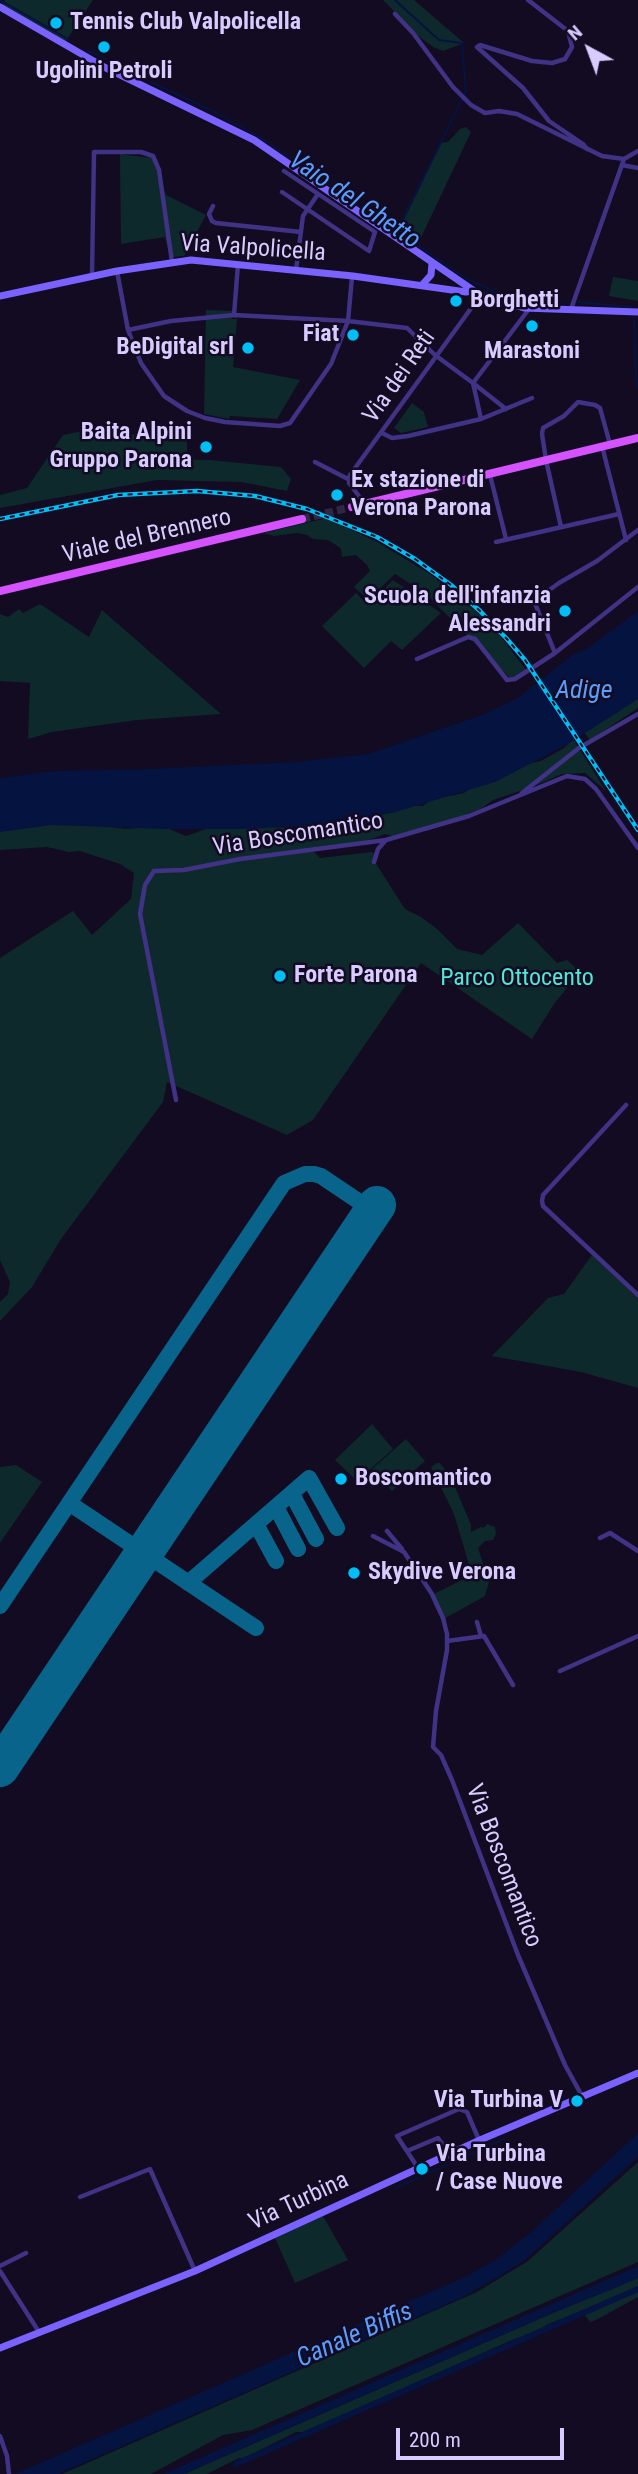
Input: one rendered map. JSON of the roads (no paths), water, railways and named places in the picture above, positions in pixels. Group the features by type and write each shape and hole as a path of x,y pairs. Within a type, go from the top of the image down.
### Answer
{"main road":[{"path":"352,507 638,438"},
{"name":"Viale del Brennero","path":"0,592 302,519"}],"street":[{"path":"528,0 568,31 572,47 565,59 552,63 532,61 480,45 477,47 523,88 549,121 587,149"},
{"path":"0,7 104,66 245,135 480,295 503,304 529,308 638,312"},
{"path":"395,14 413,33 453,88 471,105 485,113 499,111 517,114 602,156 625,157 638,150"},
{"path":"92,276 94,152 141,152 153,156 159,170 172,262"},
{"path":"571,309 625,157"},
{"path":"622,165 638,168"},
{"path":"282,192 369,251 375,232 284,171"},
{"path":"296,270 303,216 318,194"},
{"path":"213,206 209,214 216,223 301,232"},
{"name":"Via Valpolicella","path":"0,296 117,271 191,260 353,276 466,292 472,290"},
{"path":"234,315 238,263"},
{"path":"422,285 431,275 432,263"},
{"path":"117,271 128,330 141,363 164,396 205,418 285,426 295,418 325,375 348,321 353,276"},
{"name":"Via dei Reti","path":"348,479 480,295"},
{"path":"481,419 473,383 529,308"},
{"path":"128,330 181,319 234,315 348,321 407,328 435,355 506,409"},
{"path":"382,433 399,438 481,419 532,398"},
{"path":"561,527 546,460 543,428 564,416 578,402 600,408 626,540"},
{"path":"315,463 348,479 365,504"},
{"path":"490,474 506,539"},
{"path":"496,542 619,514"},
{"path":"555,653 534,601 638,530"},
{"path":"417,659 468,637 475,639 508,680 524,674 555,653 638,587"},
{"path":"522,793 579,748 638,714"},
{"name":"Via Boscomantico","path":"176,1100 140,914 142,897 154,871 184,870 240,859 386,840 469,816 567,776 585,779 596,789 638,848"},
{"path":"374,862 378,849 386,840"},
{"path":"626,1105 543,1195 542,1201 543,1206 638,1295"},
{"name":"Via Boscomantico","path":"387,1531 432,1594 443,1618 447,1641 433,1747 441,1755 452,1780 518,1955 565,2065 582,2096"},
{"path":"600,1538 610,1533 638,1551"},
{"name":"Via Boscomantico","path":"373,1536 404,1552"},
{"path":"477,1622 481,1636"},
{"path":"447,1641 484,1636 513,1685"},
{"path":"561,1671 638,1636"},
{"name":"Via Turbina","path":"0,2348 195,2271 480,2140 638,2073"},
{"path":"419,2168 397,2136 459,2109 467,2112 480,2140"},
{"path":"407,2151 438,2138 450,2154"},
{"path":"80,2197 150,2169 195,2271"},
{"path":"26,2253 0,2269 40,2333"},
{"path":"0,2436 7,2456 9,2474"}],"water":[{"name":"Adige","path":"638,611 638,699 568,744 495,782 392,813 316,825 247,829 164,829 52,825 0,832 0,778 55,771 296,762 368,754 482,715 519,697 571,656 588,648"},
{"name":"Canale Biffis","path":"638,2133 638,2157 525,2260 461,2298 58,2474 15,2474 467,2276 498,2258 529,2234"},
{"path":"638,2266 638,2278 613,2289 184,2474 163,2474"}],"waterway":[{"name":"Vaio del Ghetto","path":"0,0 68,39"},
{"path":"395,0 439,40 462,43 466,91 398,230"},
{"name":"Vaio del Ghetto","path":"87,50 110,61"},
{"name":"Vaio del Ghetto","path":"123,68 143,78"},
{"name":"Vaio del Ghetto","path":"151,82 213,111 261,138 467,279 504,296 562,301"},
{"name":"Vaio del Ghetto","path":"578,302 632,307"},
{"name":"Vaio del Ghetto","path":"634,317 638,388"},
{"path":"396,2188 504,2139"},
{"path":"236,2464 638,2289"}],"tunnel":[{"path":"302,519 352,507"}],"railway":[{"path":"0,519 118,495 197,491 255,496 307,509 377,537 415,559 451,585 506,638 525,660 638,830"}],"place":[{"name":"Tennis Club Valpolicella","path":"56,23"},
{"name":"Ugolini Petroli","path":"104,47"},
{"name":"Borghetti","path":"456,301"},
{"name":"Marastoni","path":"532,326"},
{"name":"Fiat","path":"353,335"},
{"name":"BeDigital srl","path":"248,348"},
{"name":"Baita Alpini Gruppo Parona","path":"206,447"},
{"name":"Ex stazione di Verona Parona","path":"337,495"},
{"name":"Scuola dell'infanzia Alessandri","path":"565,611"},
{"name":"Forte Parona","path":"280,976"},
{"name":"Boscomantico","path":"341,1479"},
{"name":"Skydive Verona","path":"354,1573"},
{"name":"Via Turbina V","path":"577,2101"},
{"name":"Via Turbina / Case Nuove","path":"422,2169"}],"park label":[{"name":"Parco Ottocento","path":"517,979"}]}
